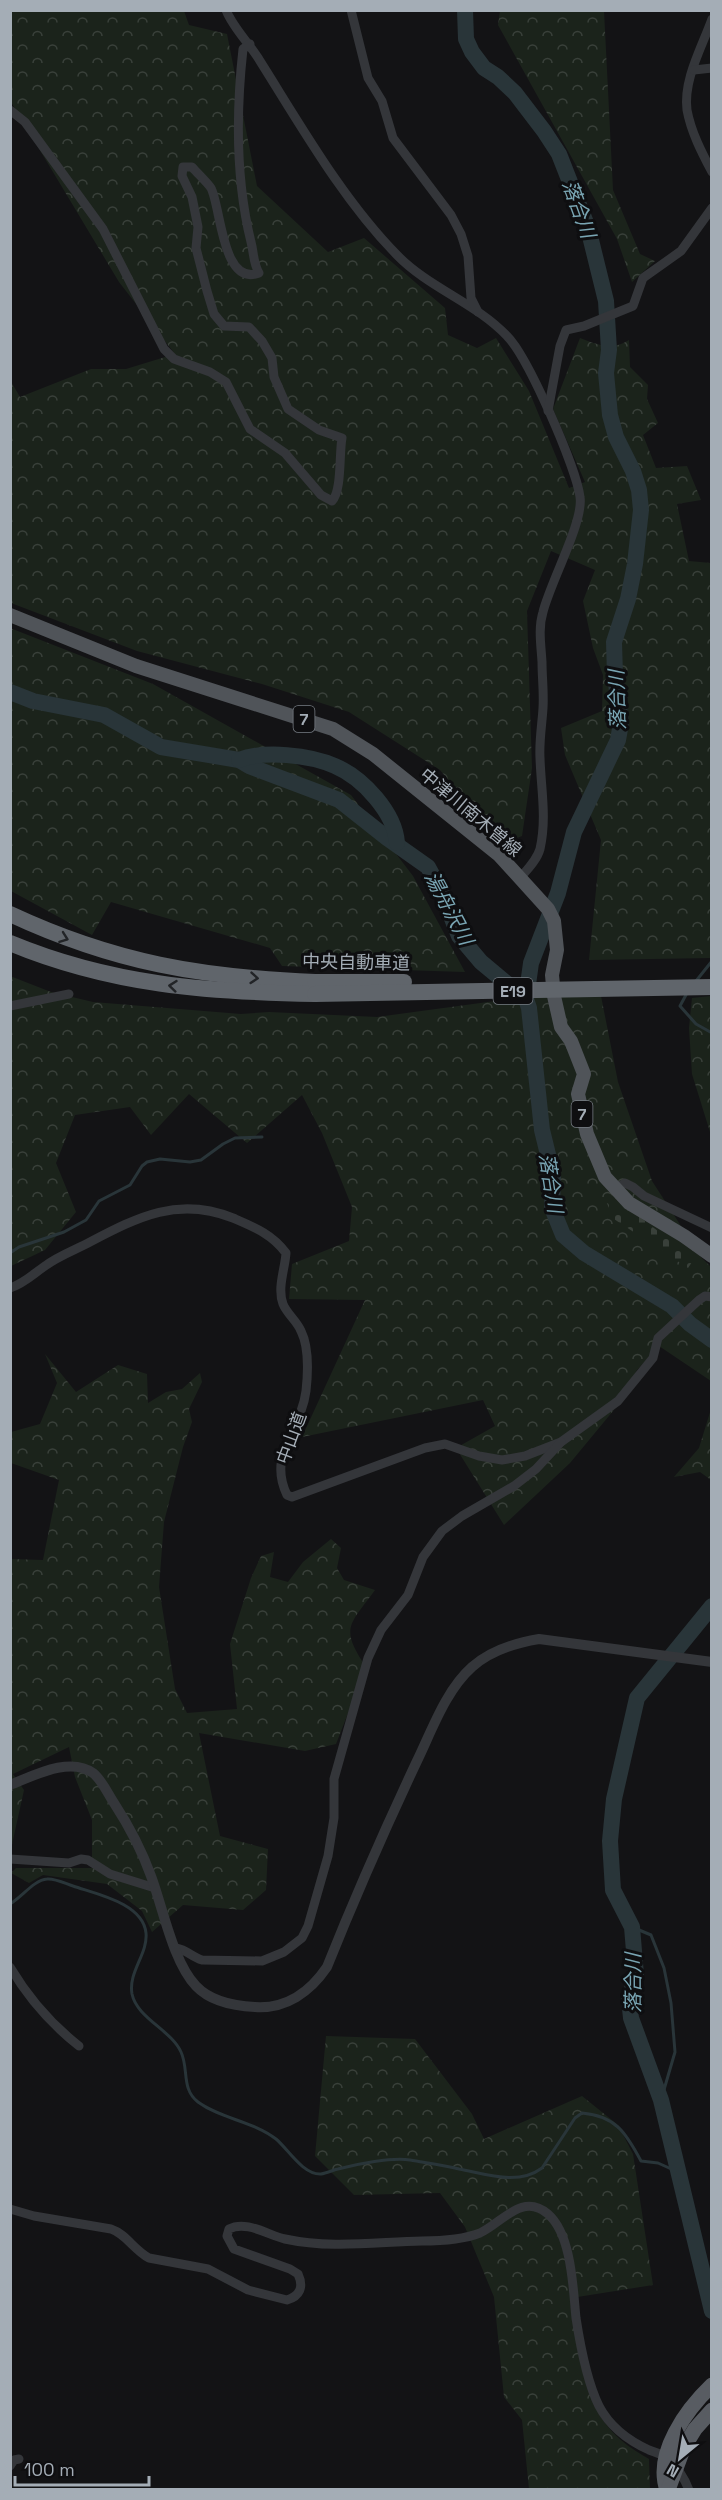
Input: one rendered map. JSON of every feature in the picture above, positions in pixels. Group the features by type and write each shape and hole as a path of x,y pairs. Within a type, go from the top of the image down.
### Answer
{"highway":[{"name":"中央自動車道","path":"10,914 60,936 134,960 217,975 315,988 711,987"},
{"name":"中央自動車道","path":"10,943 86,970 129,980 216,990 711,977"},
{"path":"668,2490 664,2480 667,2457 679,2424 711,2385"},
{"path":"668,2490 684,2448 695,2429 711,2410"}],"main road":[{"name":"中津川南木曽線","path":"10,615 136,666 333,729 373,753 499,855 551,915 557,950 552,975 561,1027 571,1041 584,1074 578,1094 595,1157 614,1190 629,1203 684,1236 711,1256"}],"street":[{"path":"226,10 337,181 373,229 398,256 430,284 480,314 508,336 523,358 548,411 575,478 580,508 542,614 540,629 543,707 540,736 544,808 540,850 533,863 520,878"},
{"path":"351,10 368,78 381,101 393,138 451,215 461,234 468,256 471,298 480,314"},
{"path":"711,20 690,82 687,110 697,142 711,172"},
{"path":"10,110 25,122 103,229 164,349 174,359 210,372 226,382 250,429 285,453 321,495 332,501 338,489 339,453 342,438 319,430 296,416 283,400 274,377 272,358 262,341 249,327 224,326 214,314 196,248 198,227 192,197 182,176 183,167 192,167 211,189 229,258 245,273 253,275 259,273 254,265 252,244 245,223 238,123 243,49 250,44"},
{"path":"694,70 711,68"},
{"path":"548,411 560,346 566,330 584,326 633,306 643,279 681,251 711,208"},
{"path":"10,1006 69,994"},
{"path":"614,1190 625,1184 633,1187 644,1196 711,1228"},
{"name":"中山道","path":"10,1288 26,1281 44,1266 143,1216 177,1209 224,1215 259,1229 271,1237 286,1253 281,1291 283,1303 302,1331 306,1346 307,1377 304,1404 280,1460 281,1483 287,1496 292,1497 425,1448 445,1444 479,1456 502,1460 525,1456 561,1442 618,1401 653,1358 658,1338 699,1299 705,1296 711,1297"},
{"path":"176,1948 184,1949 193,1957 202,1960 262,1960 295,1945 302,1938 308,1926 328,1856 334,1818 334,1779 368,1658 381,1630 408,1595 423,1557 442,1531 537,1469 561,1442"},
{"path":"10,1785 62,1767 79,1767 93,1773 125,1820 140,1848 176,1948 191,1980 198,1988 223,2003 262,2008 284,2003 302,1994 318,1980 327,1967 370,1863 449,1698 462,1677 488,1655 522,1641 539,1639 605,1646 711,1662"},
{"path":"10,1859 69,1863 81,1859 88,1860 110,1874 155,1888"},
{"path":"10,1967 39,2009 59,2030 79,2046"},
{"path":"10,2209 34,2216 119,2231 141,2254 149,2258 208,2269 248,2290 287,2301 298,2295 301,2288 298,2274 234,2249 227,2236 229,2229 244,2225 288,2240 323,2244 434,2241 479,2233 520,2207 531,2206 541,2210 549,2215 561,2234 574,2283 576,2317 583,2352 598,2404 620,2434 633,2443 667,2457 689,2490"},
{"path":"10,2466 14,2460 19,2459"}],"green space":[{"path":"11,11 184,11 189,25 227,34 257,186 328,252 364,238 445,308 448,335 477,348 496,338 529,391 569,488 585,482 553,409 580,338 599,345 611,346 629,340 630,367 648,385 647,399 658,423 643,435 656,468 687,466 701,500 677,504 689,561 711,563 711,958 589,960 601,840 565,755 561,728 602,711 603,675 593,648 583,601 595,570 551,551 527,611 532,768 522,836 502,844 440,770 349,712 262,684 137,651 11,603 10,380 20,397 91,369 126,369 175,354 119,282 11,102"},
{"path":"500,11 604,11 613,190 640,254 655,261 632,282 617,239 498,25"},
{"path":"10,628 153,684 351,795 413,876 465,972 282,966 270,948 111,902 92,935 11,891"},
{"path":"10,976 51,992 93,1002 241,1014 269,1012 377,1017 570,991 601,996 618,1082 652,1181 701,1257 711,1267 711,1381 659,1346 637,1370 618,1405 570,1463 504,1525 456,1448 495,1426 483,1400 302,1437 365,1300 289,1299 292,1264 349,1241 352,1207 322,1133 302,1095 247,1143 189,1094 151,1135 130,1107 75,1115 56,1163 76,1212 45,1250 11,1266"},
{"path":"712,996 711,1135 692,1074 689,1028 692,998"},
{"path":"610,1194 694,1259 688,1268 614,1219 605,1199"},
{"path":"45,1354 76,1392 118,1365 147,1374 148,1403 166,1392 182,1389 200,1373 202,1382 189,1409 192,1422 183,1447 164,1522 159,1587 175,1689 187,1713 237,1709 230,1644 251,1578 261,1556 274,1552 270,1577 288,1582 303,1562 331,1539 341,1548 337,1568 344,1580 375,1590 359,1611 351,1627 352,1643 366,1667 336,1744 305,1751 199,1733 220,1836 268,1849 266,1890 243,1910 183,1905 152,1932 142,1911 107,1884 43,1875 29,1883 11,1873 16,1868 92,1868 92,1820 75,1777 69,1747 13,1774 24,1790 11,1849 11,1559 43,1560 59,1480 11,1463 11,1432 40,1424 57,1383"},
{"path":"711,1409 711,1480 700,1472 674,1477 699,1448"},
{"path":"326,2036 415,2039 472,2114 484,2139 582,2096 618,2125 633,2154 653,2285 571,2298 600,2416 622,2441 649,2459 650,2489 529,2489 522,2420 504,2397 494,2297 465,2227 440,2193 354,2195 315,2156"}],"waterway":[{"name":"落合川","path":"465,10 466,39 472,52 484,68 515,93 544,131 559,154 588,228 606,301 609,350 606,373 610,415 616,437 633,471 639,490 641,510 635,564 628,599 614,642 615,675 621,723 618,740 574,832 558,893 531,963 526,999 529,1008 542,1130 553,1175 552,1208 563,1235 584,1253 672,1306 690,1324 712,1340"},
{"name":"湯舟沢川","path":"10,692 33,701 104,715 161,747 239,760 249,766 339,800 428,867 441,891 459,936 481,962 523,997"},
{"name":"湯舟沢川","path":"239,760 261,755 287,755 313,759 335,766 356,779 376,798 390,820 397,843"},
{"path":"696,981 712,961"},
{"path":"687,993 680,1006 696,1024 712,1033"},
{"path":"10,1253 19,1247 64,1232 86,1220 99,1201 130,1185 147,1162 160,1159 190,1162 201,1160 235,1138 262,1137"},
{"name":"落合川","path":"712,1606 637,1698 614,1799 610,1841 613,1890 632,1927 636,1975 629,1999 631,2018 661,2100 712,2311"},
{"path":"10,1904 37,1882 50,1879 105,1896 137,1914 143,1923 146,1941 133,1978 132,1994 140,2010 170,2037 181,2052 187,2085 193,2097 207,2108 267,2133 276,2139 302,2166 314,2173 321,2174 346,2167 403,2159 491,2176 512,2178 523,2176 542,2168 575,2118 582,2113 612,2122 625,2134 641,2161 658,2163 678,2172"},
{"path":"632,1927 651,1935 664,1968 671,2003 675,2052 661,2100"}]}
